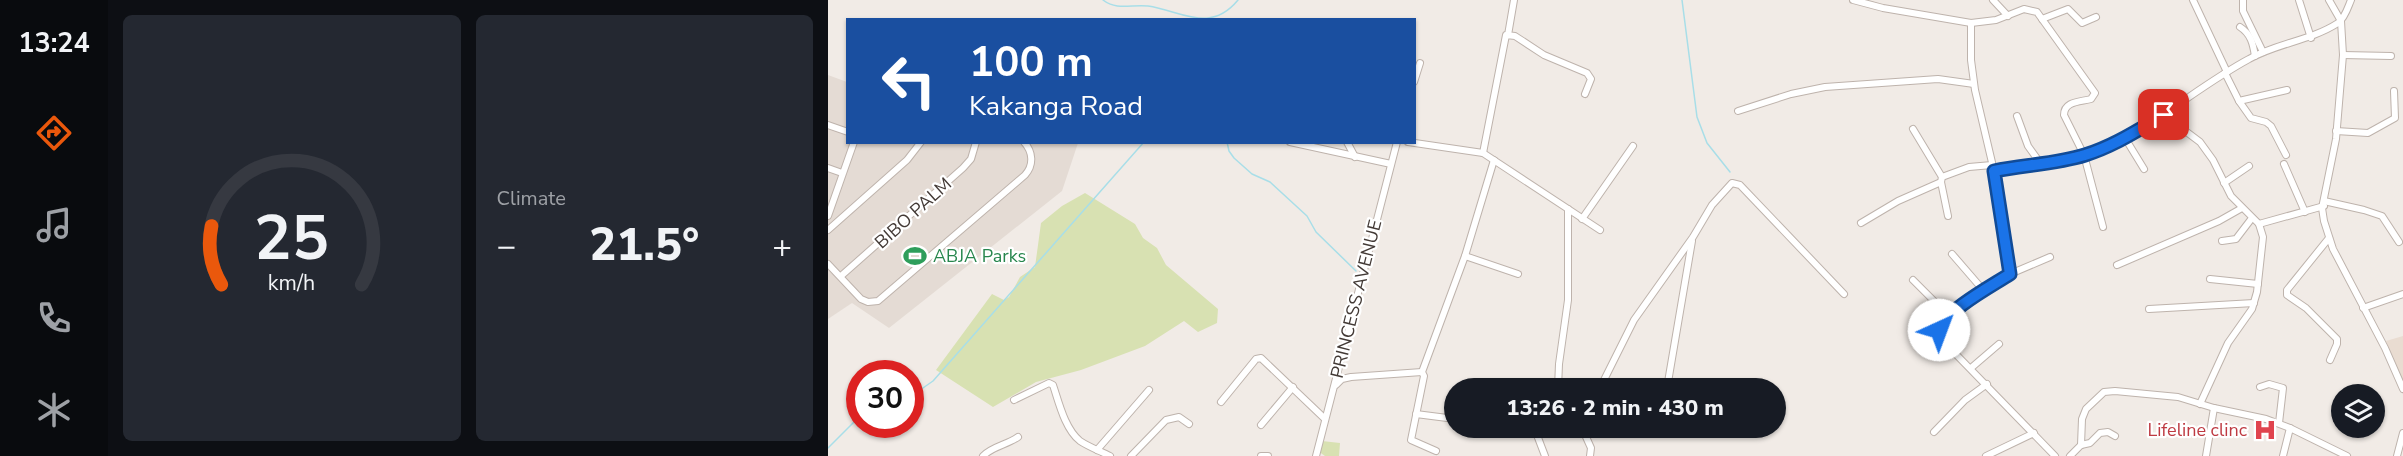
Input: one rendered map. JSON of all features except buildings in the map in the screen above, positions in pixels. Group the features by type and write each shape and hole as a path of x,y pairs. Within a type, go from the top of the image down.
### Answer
{"street":[{"path":"1484,153 1504,39 1508,34 1514,0"},
{"path":"1853,0 1884,8 1971,23 1996,20 2027,9 2037,12 2095,93 2091,99 2067,105 2064,108 2065,118 2084,155 2103,227"},
{"path":"1994,0 2008,16"},
{"path":"2193,0 2239,101 2251,118 2266,122 2271,126 2286,155"},
{"path":"2243,0 2243,11 2263,52"},
{"path":"2299,0 2311,38"},
{"path":"2329,0 2341,21 2343,55 2324,221 2329,238 2403,388"},
{"path":"1861,223 1898,201 1970,167 1993,168 2041,164 2084,155 2125,138 2254,56 2311,38 2341,21 2352,0"},
{"path":"2043,19 2068,9 2082,23 2096,17"},
{"path":"1971,23 1974,84 1993,168 2010,274"},
{"path":"2240,27 2246,31 2252,42 2254,56"},
{"path":"1508,34 1553,59 1587,73 1590,79 1585,94"},
{"path":"2343,55 2391,56"},
{"path":"1416,76 1420,63"},
{"path":"1738,111 1791,94 1825,87 1938,79 1974,84"},
{"path":"2239,101 2287,90"},
{"path":"2394,91 2395,118"},
{"path":"2164,115 2200,142 2213,160 2224,183 2242,208 2259,224 2263,237 2254,303 2245,321 2228,343 2200,404"},
{"path":"2017,116 2028,146 2041,164"},
{"path":"2336,131 2368,133 2395,118 2403,118"},
{"path":"828,125 846,131"},
{"path":"1913,129 1941,180 1948,216"},
{"path":"2125,138 2144,169"},
{"path":"1416,143 1484,153 1600,230"},
{"path":"828,216 853,144"},
{"path":"828,230 907,160 919,144"},
{"name":"BIBO PALM","path":"842,276 963,168 971,159 975,144"},
{"path":"828,264 842,276 864,302 878,301 1025,175 1031,166 1031,155 1025,144"},
{"path":"1299,144 1391,164"},
{"path":"1348,144 1355,157"},
{"name":"PRINCESS AVENUE","path":"1316,456 1324,417 1334,387 1396,144"},
{"path":"1582,219 1633,146"},
{"path":"1436,451 1411,440 1424,376 1422,372 1465,256 1494,160"},
{"path":"2284,164 2305,212"},
{"path":"2224,183 2249,166"},
{"path":"828,168 842,173"},
{"path":"1605,378 1634,320 1693,237 1712,205 1732,183 1740,184 1844,294"},
{"path":"2259,224 2305,212 2325,204 2382,216 2399,242"},
{"path":"2117,266 2219,221 2242,208"},
{"path":"1558,378 1568,300 1568,209"},
{"path":"2222,242 2236,239 2252,218"},
{"path":"1670,378 1693,237"},
{"path":"2329,238 2286,295 2306,308 2337,339 2330,360"},
{"path":"1952,254 1984,291"},
{"path":"1465,256 1518,274"},
{"path":"2050,257 2010,274 1984,291 1940,327 1941,337 2055,456"},
{"path":"2210,279 2258,284"},
{"path":"1913,280 1950,317"},
{"path":"2363,309 2403,294"},
{"path":"2149,309 2254,303"},
{"path":"1971,368 1999,344"},
{"path":"1221,402 1259,358 1263,359 1324,417"},
{"path":"1334,387 1342,380 1352,377 1422,372"},
{"path":"1014,400 1049,383 1053,385 1075,436 1110,456"},
{"path":"1934,432 1965,400 1987,384"},
{"path":"2260,387 2269,384 2283,388 2279,423"},
{"path":"1261,425 1293,387"},
{"path":"1097,450 1149,390"},
{"path":"2081,445 2082,419 2086,409 2104,392 2178,397 2279,423 2347,456"},
{"path":"2206,456 2214,408"},
{"path":"1416,414 1444,418"},
{"path":"1131,456 1166,420 1179,417 1189,424"},
{"path":"2283,456 2290,428"},
{"path":"2070,456 2081,445 2090,443 2104,432 2115,436"},
{"path":"1986,456 2034,433"},
{"path":"2397,456 2403,434"},
{"path":"983,456 988,451 1018,437"},
{"path":"1539,438 1545,456"},
{"path":"1586,438 1591,448 1590,456"},
{"path":"1261,456 1268,456"}],"shaded area":[{"path":"828,75 846,82 846,144 1078,144 1062,191 889,328 852,303 828,319"},
{"path":"2403,336 2403,383 2386,341"}],"green space":[{"path":"1085,193 1135,224 1143,238 1157,248 1166,265 1218,309 1217,323 1198,332 1184,321 1145,346 1081,370 1036,382 993,407 936,370 992,294 1004,300 1009,297 1020,277 1035,267 1041,223 1062,206"},
{"path":"1322,441 1340,443 1339,456 1325,456 1318,451"}],"waterway":[{"path":"1103,0 1114,5 1148,6 1195,18 1217,16 1238,0"},
{"path":"1682,0 1697,117 1707,143 1730,172"},
{"path":"924,387 933,381 1142,144"},
{"path":"1227,144 1234,158 1252,174 1270,182 1307,216 1316,232 1356,271"},
{"path":"828,448 846,430"}],"place":[{"name":"ABJA Parks","path":"915,256"},
{"name":"Lifeline clinc","path":"2265,430"}],"route":[{"path":"1939,330 1962,307 2010,274 1994,171 2066,160 2095,152 2125,138 2164,115"}]}
